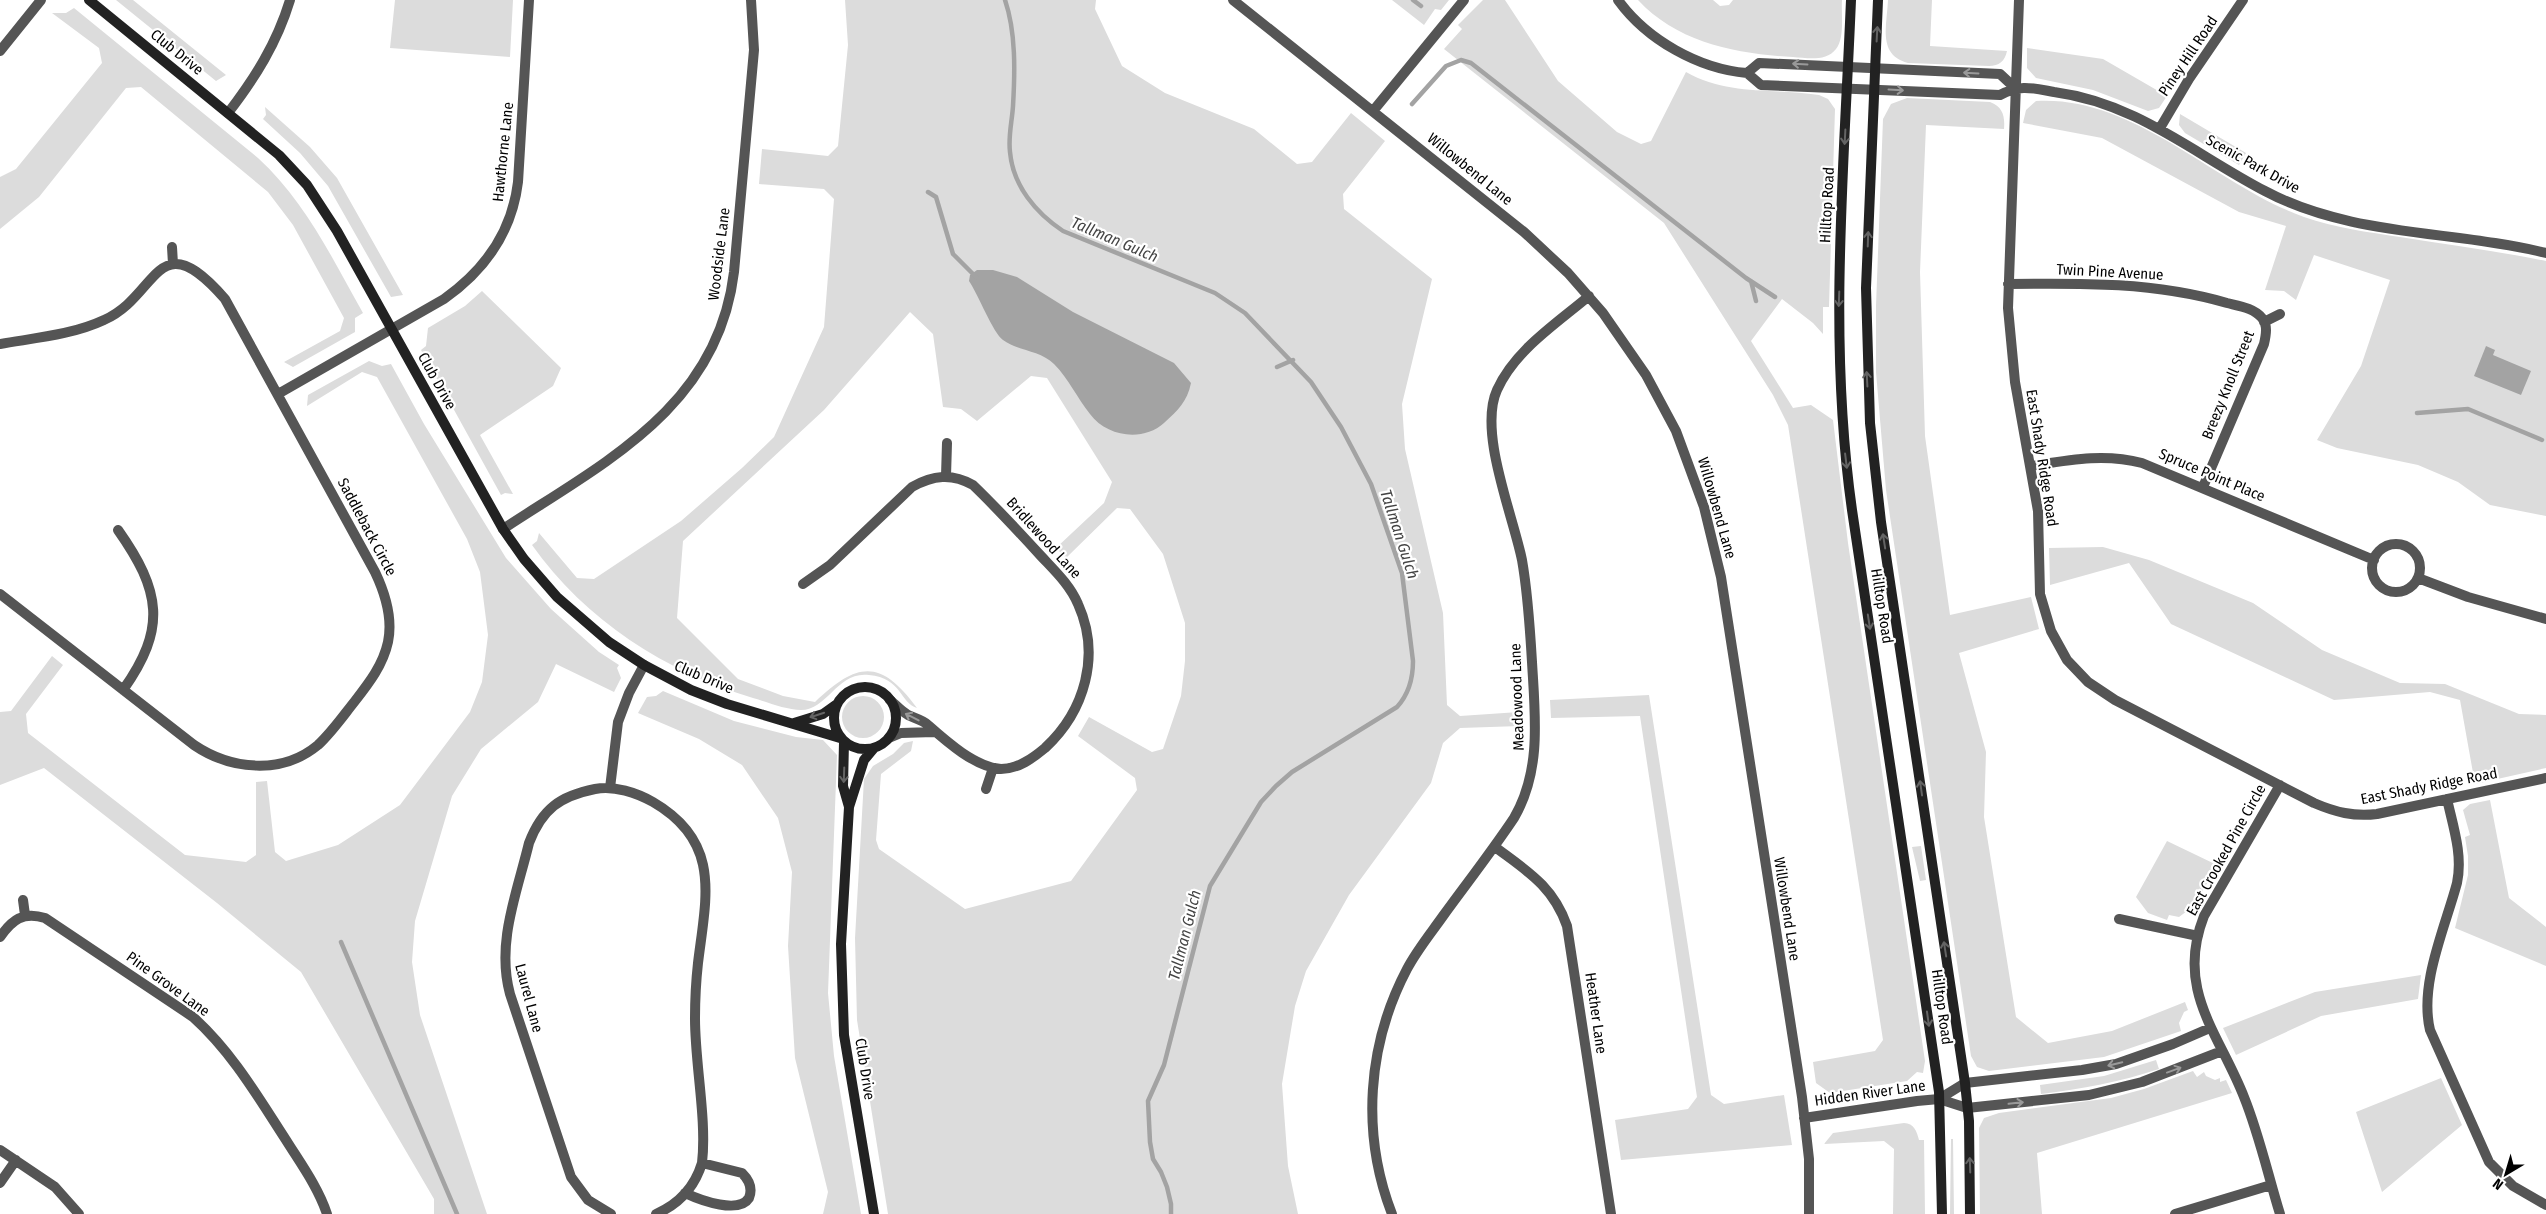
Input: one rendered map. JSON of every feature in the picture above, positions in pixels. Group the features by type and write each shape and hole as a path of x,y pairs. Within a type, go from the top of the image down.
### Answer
{"main road":[{"name":"Club Drive","path":"89,0 279,155 307,185 333,224 503,529 524,559 557,597 609,642 644,665 691,690 745,710 794,722 804,729 842,740 843,786 849,807"},
{"name":"Hilltop Road","path":"1851,0 1838,316 1843,433 1851,503 1939,1099 1942,1214"},
{"name":"Hilltop Road","path":"1878,0 1865,321 1870,435 1881,522 1965,1083 1970,1214"},
{"path":"859,688 880,691 890,700 896,717 894,728 889,738 874,748 858,749 842,740 833,722 837,704 846,693 859,688"},
{"name":"Club Drive","path":"794,722 824,714 837,704"},
{"name":"Club Drive","path":"874,748 864,760 849,807 841,944 842,997 848,1058 874,1214"}],"street":[{"path":"0,51 41,0"},
{"path":"228,113 264,62 277,36 290,0"},
{"name":"Hawthorne Lane","path":"278,394 434,306 468,282 484,265 506,230 514,208 518,182 529,0"},
{"name":"Woodside Lane","path":"503,529 649,430 671,409 689,387 718,336 730,299 735,262 754,50 751,0"},
{"name":"Willowbend Lane","path":"1233,0 1524,232 1562,267 1589,296 1617,331 1655,391 1691,466 1711,531 1721,577 1804,1118 1810,1178 1809,1214"},
{"path":"1373,111 1464,0"},
{"path":"1618,0 1649,31 1679,51 1708,64 1747,73"},
{"name":"East Shady Ridge Road","path":"2019,0 2014,87 2008,284 2012,359 2038,517 2042,604 2051,631 2071,665 2093,686 2114,700 2325,808 2355,815 2377,814 2546,778"},
{"name":"Piney Hill Road","path":"2160,128 2191,75 2243,0"},
{"name":"Scenic Park Drive","path":"2014,87 2000,95 1874,90 1761,84 1747,73 1759,62 2000,74 2014,87 2064,93 2100,101 2131,113 2160,128 2270,194 2322,215 2546,253"},
{"path":"0,344 88,326 103,321 124,306 162,267 173,264 172,246"},
{"name":"Saddleback Circle","path":"0,594 202,751 239,764 268,766 300,756 317,746 331,731 379,667 389,634 388,613 383,591 375,572 225,299 200,274 188,266 173,264"},
{"name":"Twin Pine Avenue","path":"2008,284 2103,283 2160,288 2201,296 2248,309 2258,314 2264,322"},
{"name":"Meadowood Lane","path":"1392,1214 1379,1169 1372,1119 1375,1066 1382,1031 1394,996 1413,958 1495,847 1519,810 1529,783 1535,748 1535,720 1526,588 1522,560 1493,444 1492,410 1497,391 1517,359 1589,296"},
{"path":"2264,322 2280,314"},
{"name":"Breezy Knoll Street","path":"2203,487 2264,344 2266,333 2264,322"},
{"path":"803,584 830,565 912,487 928,479 946,476 947,443"},
{"name":"Spruce Point Place","path":"2031,466 2078,458 2119,458 2146,464 2374,560"},
{"name":"Bridlewood Lane","path":"946,476 964,480 973,485 1062,578 1078,603 1086,630 1089,654 1086,679 1081,698 1067,723 1051,742 1025,762 1010,768 994,768"},
{"path":"118,530 142,568 150,590 153,612 152,637 147,651 123,690"},
{"path":"2403,546 2414,553 2418,560 2418,578 2405,590 2387,590 2374,578 2374,560 2385,547 2403,546"},
{"path":"2418,578 2459,594 2546,619"},
{"path":"610,788 618,722 629,693 644,665"},
{"path":"890,700 906,714 927,724 934,732 970,756 994,768 986,789"},
{"path":"889,738 901,733 934,732"},
{"name":"East Crooked Pine Circle","path":"2280,785 2210,905 2198,936 2194,958 2195,980 2200,1003 2210,1028 2244,1097 2280,1214"},
{"name":"Laurel Lane","path":"611,1214 588,1200 571,1177 510,994 504,957 505,939 529,843 539,822 560,800 578,793 610,788 638,795 665,810 692,839 706,874 707,891 697,975 695,1017 702,1162 696,1179 685,1194 671,1206 656,1214"},
{"path":"2447,799 2457,844 2459,869 2457,883 2428,988 2427,1009 2430,1030 2489,1162 2513,1186 2546,1205"},
{"name":"Heather Lane","path":"1495,847 1545,886 1559,907 1567,926 1611,1214"},
{"path":"0,937 11,923 25,915 24,900"},
{"name":"Pine Grove Lane","path":"25,915 38,916 53,922 176,1005 211,1034 236,1064 274,1122 315,1187 327,1214"},
{"path":"2119,919 2198,936"},
{"path":"1939,1099 1965,1083 2110,1065 2173,1044 2210,1028"},
{"path":"1939,1099 1967,1108 2110,1091 2142,1082 2222,1051"},
{"name":"Hidden River Lane","path":"1804,1118 1939,1099"},
{"path":"0,1150 55,1187 79,1214"},
{"path":"0,1183 16,1160"},
{"path":"685,1194 720,1211 729,1213 740,1210 749,1200 750,1184 742,1173 702,1162"},
{"path":"2175,1214 2271,1185"}],"shaded area":[{"path":"116,0 133,0 226,75 216,81"},
{"path":"395,0 513,0 510,57 390,48"},
{"path":"845,0 1096,0 1095,9 1122,66 1165,93 1254,129 1297,164 1312,162 1351,113 1385,141 1343,194 1344,209 1432,279 1402,404 1405,449 1443,613 1447,705 1460,716 1519,712 1520,726 1460,728 1443,743 1431,783 1349,895 1306,971 1295,1006 1282,1084 1288,1166 1298,1214 888,1214 857,1020 855,938 864,779 873,766 893,754 904,743 913,741 911,751 881,774 876,840 879,849 965,909 1071,881 1137,790 1135,778 1078,736 1089,717 1152,752 1163,749 1181,696 1185,661 1185,623 1163,554 1130,509 1117,508 1066,558 1056,548 1104,503 1112,482 1047,378 1031,376 977,421 961,409 943,407 933,334 910,312 824,410 683,541 677,618 738,679 783,696 815,702 830,688 844,679 857,673 869,671 880,674 892,681 917,708 907,701 894,685 880,677 869,675 858,675 849,679 819,704 801,710 777,706 689,674 630,640 602,620 553,572 532,545 537,541 539,533 577,578 594,579 681,521 742,468 774,437 824,327 834,199 824,189 759,184 762,149 828,156 838,146 848,45"},
{"path":"1392,0 1449,0 1441,10 1435,9 1424,25"},
{"path":"1483,0 1505,0 1558,81 1617,132 1641,144 1651,141 1686,72 1702,80 1735,88 1819,95 1828,99 1835,109 1829,307 1823,307 1823,334 1813,323 1782,299 1751,341 1793,408 1811,405 1833,420 1848,543 1925,1061 1923,1073 1917,1072 1907,1081 1830,1093 1816,1083 1813,1062 1875,1051 1883,1040 1788,425 1773,395 1664,223 1444,49 1462,29 1458,25"},
{"path":"1638,0 1713,0 1720,6 1729,5 1733,0 1842,0 1841,39 1832,53 1822,58 1751,53 1730,49 1710,44 1671,27"},
{"path":"1888,0 1932,0 1930,46 2007,51 2005,58 1999,64 1993,66 1908,63 1898,59 1888,46 1886,38"},
{"path":"74,8 258,158 275,175 304,211 329,251 363,313 355,318 355,332 293,367 284,362 340,331 344,318 293,225 268,192 141,87 126,88 39,197 0,229 0,177 16,169 102,63 99,48 52,13 66,13"},
{"path":"2027,48 2103,59 2167,96 2159,108 2148,111 2093,90 2036,78 2027,68"},
{"path":"1907,98 1990,102 1998,106 2004,120 2004,129 1926,125 1920,272 1925,436 1950,615 2031,597 2039,629 1959,653 1986,752 1984,817 2016,1017 2048,1043 2112,1031 2185,1002 2188,1010 2184,1012 2179,1023 2181,1031 2104,1057 1989,1071 1977,1067 1971,1056 1886,490 1876,372 1876,306 1883,119 1891,104"},
{"path":"2036,101 2072,103 2107,112 2141,127 2174,145 2271,203 2316,221 2340,227 2546,261 2546,516 2490,505 2458,482 2418,465 2337,448 2317,440 2361,366 2390,280 2314,255 2296,300 2284,291 2265,290 2286,226 2239,212 2102,138 2023,123 2026,110"},
{"path":"265,107 310,147 337,178 403,295 391,297 328,186 300,153 263,119 266,115"},
{"path":"2180,114 2246,153 2239,165 2185,133 2179,125"},
{"path":"977,270 993,270 1017,277 1073,312 1174,363 1191,383 1184,401 1178,410 1164,423 1146,433 1126,434 1106,428 1090,414 1054,364 1036,353 1009,344 999,336 969,281 970,275"},
{"path":"482,291 561,368 553,386 480,435 513,494 505,493 501,495 421,350 426,346 428,328 465,306"},
{"path":"2486,346 2495,350 2493,355 2531,371 2521,395 2474,376"},
{"path":"369,361 382,366 391,364 424,424 506,558 551,609 599,652 619,665 617,668 621,678 614,692 556,664 538,702 481,749 452,796 415,921 412,962 420,1015 487,1214 434,1214 434,1199 301,972 217,903 44,768 0,785 0,712 11,711 52,656 63,665 26,714 28,733 185,855 246,862 256,855 256,782 267,781 275,852 286,861 338,845 400,805 470,712 482,682 488,635 480,572 467,539 377,377 362,372 307,406 308,395"},
{"path":"2103,547 2149,560 2253,603 2322,650 2400,683 2445,684 2519,714 2546,715 2546,768 2475,784 2460,700 2430,692 2334,700 2171,624 2129,563 2050,585 2049,548"},
{"path":"663,691 734,721 796,737 823,740 837,755 828,993 834,1056 861,1214 823,1214 828,1192 795,1058 788,946 792,872 778,818 742,765 699,739 638,713 647,697 656,696"},
{"path":"1649,695 1711,1095 1724,1104 1784,1095 1792,1145 1621,1160 1615,1120 1688,1109 1697,1097 1640,716 1551,718 1550,700"},
{"path":"863,696 878,702 884,717 878,732 863,738 848,732 842,717 848,702"},
{"path":"2490,800 2509,898 2546,927 2546,966 2455,928 2468,875 2465,837 2470,835 2463,810 2470,804"},
{"path":"2167,841 2217,865 2195,905 2179,917 2169,915 2167,920 2148,913 2136,897"},
{"path":"1921,846 1926,880 1920,881 1912,847"},
{"path":"2421,975 2418,999 2321,1016 2236,1055 2223,1028 2315,992"},
{"path":"2156,1060 2159,1069 2144,1074 2071,1090 2041,1094 2040,1085 2104,1076"},
{"path":"2193,1071 2197,1077 2204,1072 2206,1076 2215,1080 2220,1078 2220,1082 2226,1080 2232,1093 2037,1153 2042,1214 1980,1214 1979,1128 1984,1118 1999,1113 2111,1098 2144,1089"},
{"path":"2441,1078 2462,1125 2382,1192 2356,1112"},
{"path":"1904,1123 1913,1126 1919,1140 1924,1140 1925,1214 1893,1214 1894,1149 1884,1141 1824,1144 1833,1133"},
{"path":"1951,1139 1953,1139 1954,1214 1950,1214"}],"waterway":[{"name":"Tallman Gulch","path":"1005,0 1009,12 1014,52 1014,93 1010,152 1016,176 1027,198 1044,216 1063,231 1215,293 1245,313 1311,382 1341,427 1371,484 1402,573 1413,661 1411,680 1405,697 1397,707 1292,772 1276,786 1261,802 1210,886 1164,1065 1148,1101 1150,1142 1153,1159 1167,1187 1171,1214"},
{"path":"1413,0 1421,6"},
{"path":"1412,104 1446,66 1461,60 1471,63 1746,278 1775,297"},
{"path":"928,192 936,197 953,254 976,277"},
{"path":"1751,281 1756,301"},
{"path":"1277,367 1293,360"},
{"path":"2417,413 2468,409 2542,440"},
{"path":"341,942 457,1214"}]}
